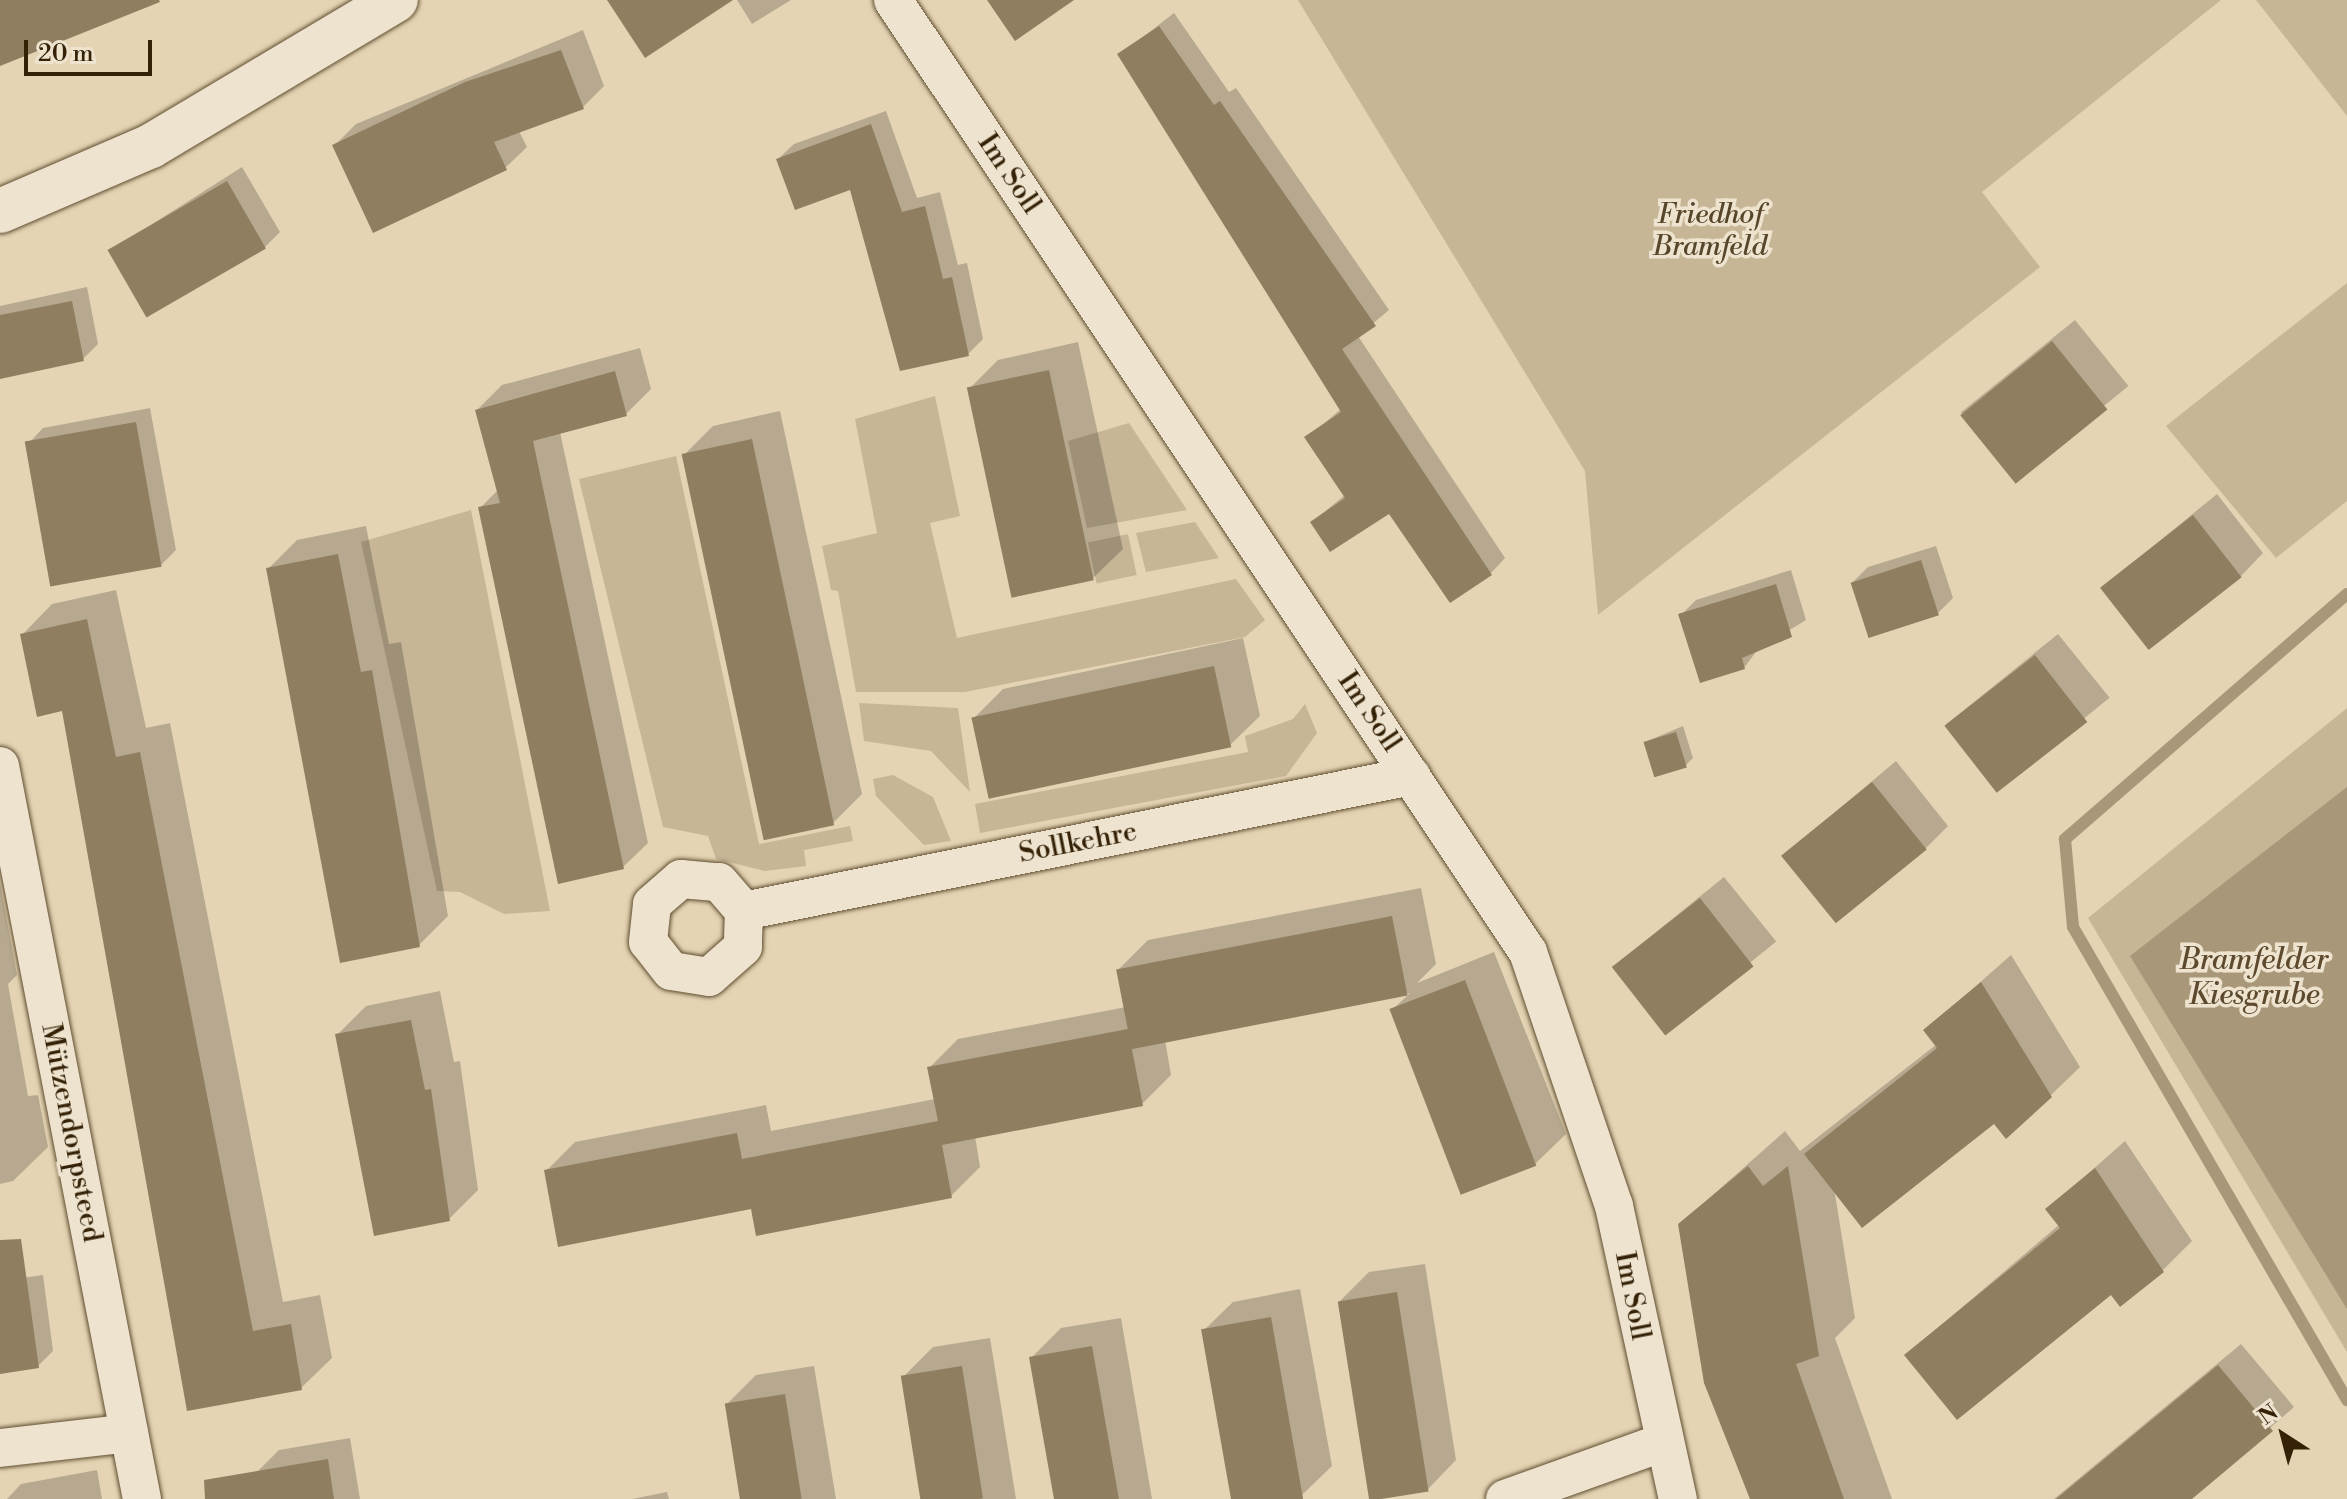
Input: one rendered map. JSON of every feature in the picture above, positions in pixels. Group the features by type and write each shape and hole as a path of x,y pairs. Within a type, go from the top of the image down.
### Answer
{"street":[{"path":"0,211 151,146 396,0"},
{"name":"Im Soll","path":"893,0 1528,952 1556,1018 1614,1206 1661,1443 1678,1499"},
{"name":"Mützendorpsteed","path":"0,766 142,1499"},
{"name":"Sollkehre","path":"744,911 1411,776"},
{"path":"0,1448 129,1433"},
{"path":"1505,1499 1661,1443"}],"green space":[{"name":"Friedhof Bramfeld","path":"1298,0 2221,0 1982,192 2040,267 1598,615 1585,471"},
{"path":"2256,0 2347,0 2347,116"},
{"path":"2347,283 2347,501 2276,558 2166,426"},
{"path":"935,396 960,516 930,523 957,638 1236,579 1265,620 1245,637 965,692 856,692 838,591 831,590 822,546 877,533 855,419"},
{"path":"1129,423 1187,510 1087,528 1068,441"},
{"path":"676,456 759,844 850,826 853,841 804,850 806,866 765,871 716,859 708,836 663,827 579,479"},
{"path":"471,510 550,911 504,914 460,892 437,891 361,542"},
{"path":"1195,522 1219,558 1146,572 1136,533"},
{"path":"1128,534 1137,575 1097,584 1088,543"},
{"path":"859,703 958,708 970,792 931,751 864,741"},
{"path":"1305,704 1317,733 1286,776 980,833 975,804 1248,752 1245,736 1293,719"},
{"name":"Bramfelder Kiesgrube","path":"2347,708 2347,1352 2088,918"},
{"path":"893,775 933,797 951,841 924,845 876,796 873,779"}],"water":[{"name":"Bramfelder Kiesgrube","path":"2347,787 2347,1309 2130,956"}],"building":[{"path":"0,0 159,0 160,2 0,66"},
{"path":"607,0 733,0 645,58"},
{"path":"987,0 1074,0 1015,41"},
{"path":"1159,26 1214,105 1220,101 1376,326 1342,349 1492,575 1450,603 1389,514 1330,552 1310,522 1345,498 1304,437 1341,412 1117,54"},
{"path":"561,50 584,109 494,142 507,170 373,233 332,145 465,82"},
{"path":"871,124 902,212 925,206 943,279 952,277 969,356 900,371 850,190 795,210 776,159"},
{"path":"227,181 266,249 146,318 107,250"},
{"path":"72,301 84,361 0,379 0,315"},
{"path":"2052,341 2107,409 2016,484 1960,415"},
{"path":"1049,370 1094,580 1012,598 967,387"},
{"path":"615,371 627,416 533,441 624,869 558,884 478,507 500,503 475,410"},
{"path":"136,422 162,567 50,586 25,442"},
{"path":"752,439 834,825 764,840 682,454"},
{"path":"2193,515 2242,577 2149,650 2100,588"},
{"path":"338,554 361,672 372,670 420,947 340,963 266,568"},
{"path":"1921,560 1939,615 1869,638 1851,583"},
{"path":"1776,584 1792,637 1742,658 1745,669 1700,683 1678,614"},
{"path":"87,619 116,757 140,752 253,1331 291,1324 302,1390 187,1411 62,711 37,717 20,634"},
{"path":"2035,655 2087,722 1997,793 1944,726"},
{"path":"1214,666 1231,747 989,799 971,718"},
{"path":"1676,732 1687,767 1654,777 1643,742"},
{"path":"1872,782 1927,850 1836,923 1781,856"},
{"path":"1700,898 1754,967 1665,1036 1612,967"},
{"path":"1392,916 1407,996 1132,1049 1116,970"},
{"path":"1465,980 1536,1166 1461,1195 1389,1009"},
{"path":"1981,982 2052,1097 2006,1139 1994,1124 1862,1228 1804,1154 1937,1048 1923,1030"},
{"path":"411,1020 425,1090 431,1089 450,1221 374,1236 335,1034"},
{"path":"1128,1029 1143,1106 942,1145 952,1198 756,1236 751,1209 558,1247 544,1170 737,1133 742,1159 938,1121 927,1067"},
{"path":"1748,1166 1763,1186 1788,1166 1819,1356 1796,1364 1844,1499 1750,1499 1704,1383 1678,1224"},
{"path":"2095,1168 2164,1272 2120,1307 2111,1295 1957,1420 1904,1355 2060,1228 2045,1209"},
{"path":"21,1239 39,1368 0,1374 0,1240"},
{"path":"1397,1292 1429,1492 1369,1499 1338,1301"},
{"path":"1271,1317 1303,1499 1231,1499 1201,1329"},
{"path":"1092,1346 1119,1499 1054,1499 1029,1357"},
{"path":"2218,1365 2273,1431 2192,1499 2056,1499"},
{"path":"962,1366 983,1498 920,1499 901,1376"},
{"path":"785,1394 802,1499 740,1499 725,1404"},
{"path":"328,1459 334,1499 205,1499 204,1480"}],"waterway":[{"path":"2347,594 2065,839 2073,927 2347,1400"}]}
